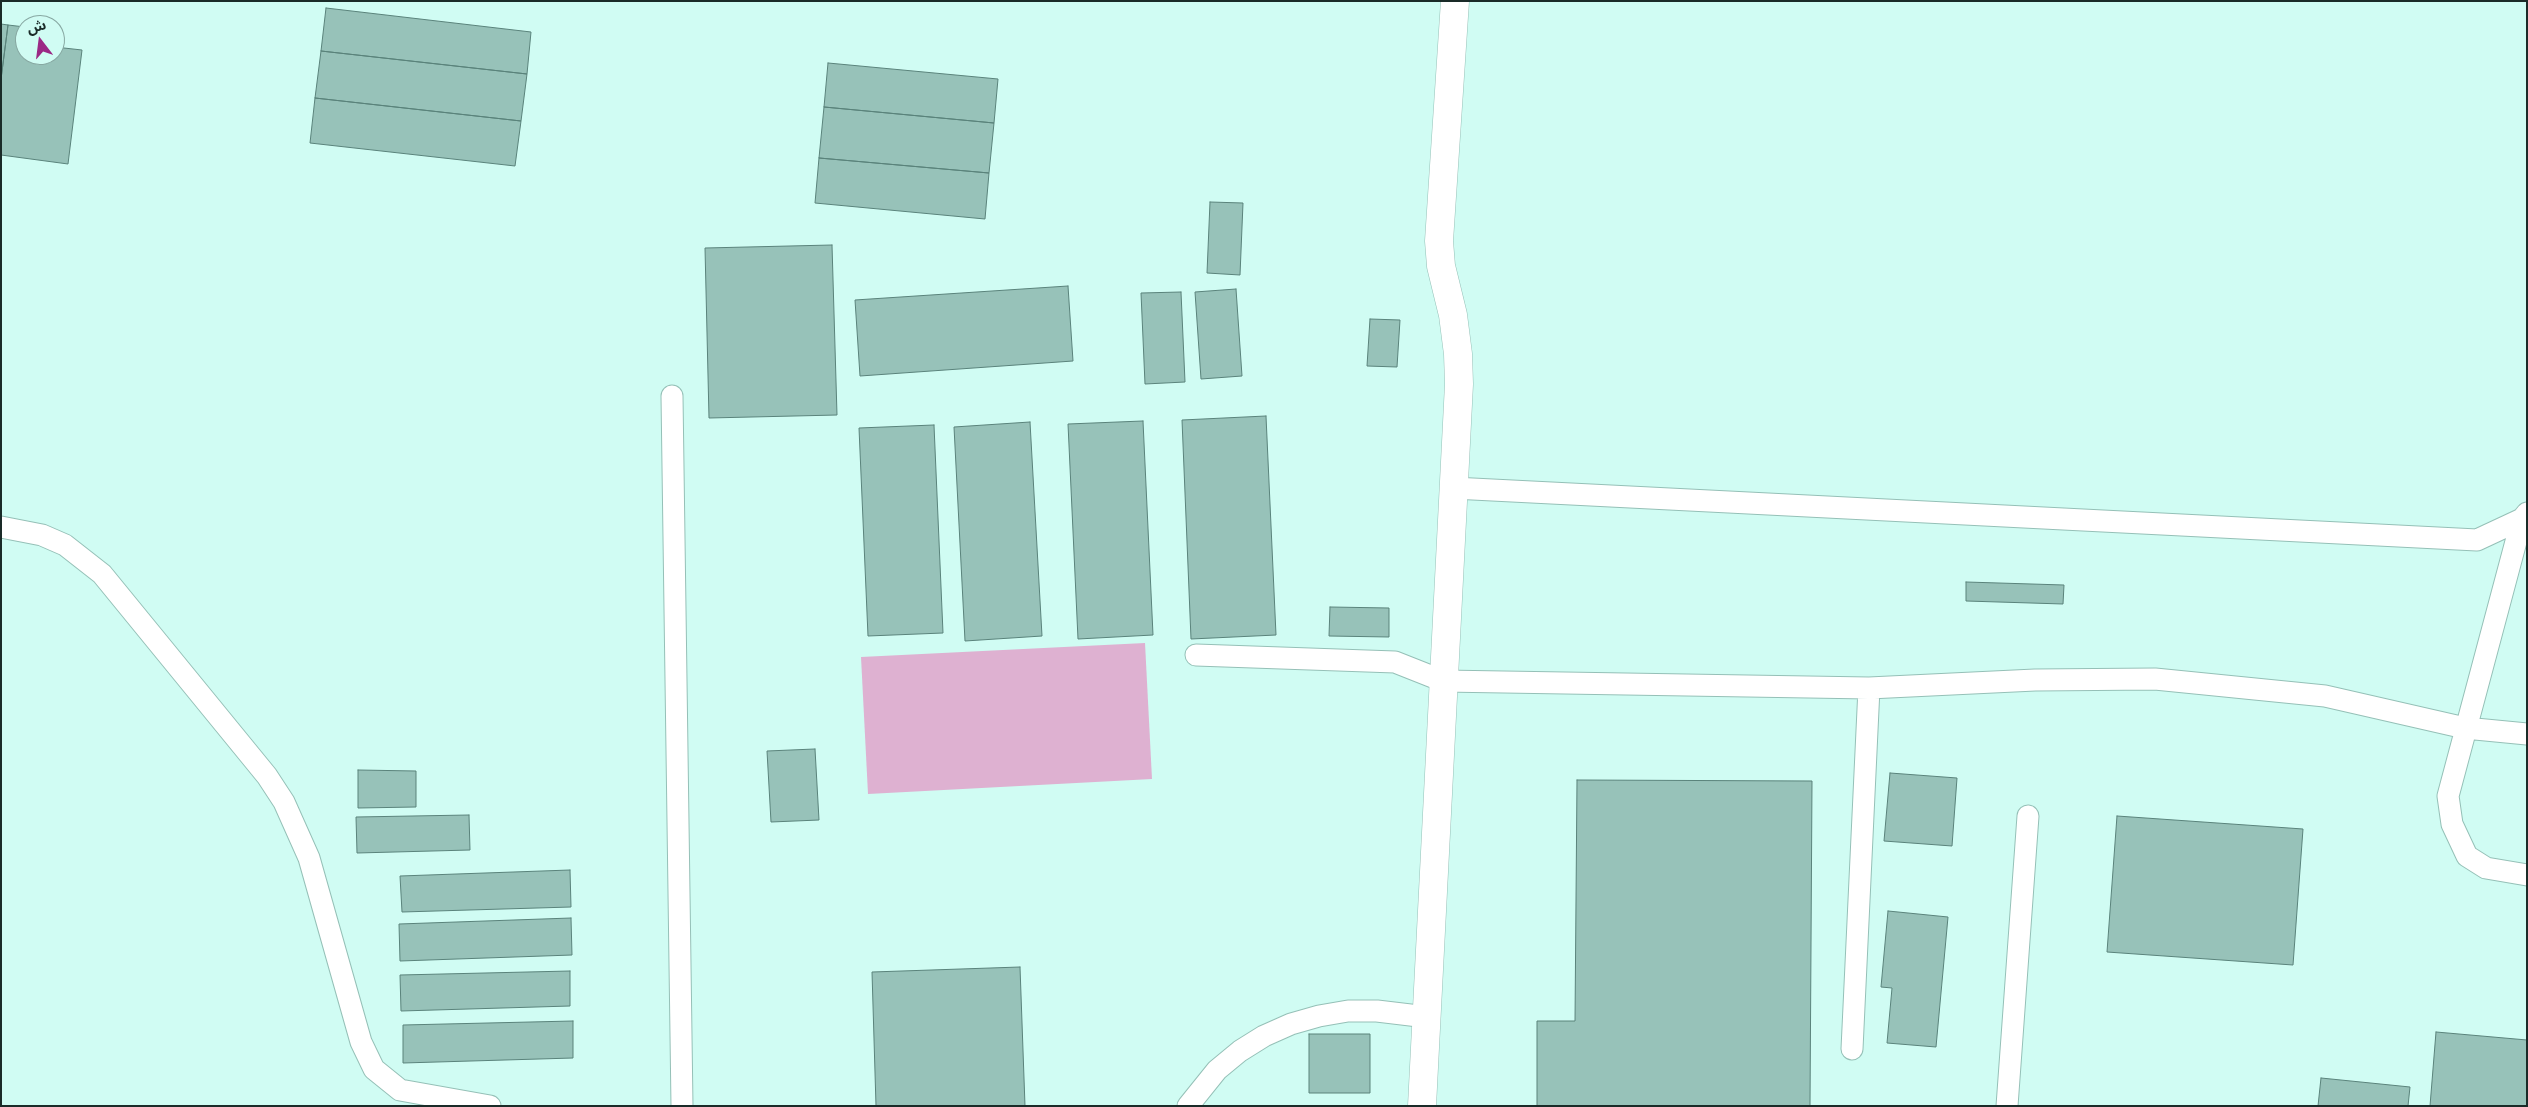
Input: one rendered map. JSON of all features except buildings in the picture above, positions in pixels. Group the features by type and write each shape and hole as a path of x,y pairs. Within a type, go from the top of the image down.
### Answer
{"street":[{"path":"1422,1106 1459,384 1458,354 1453,314 1441,266 1439,241 1455,1"}],"lane":[{"path":"672,396 682,1106"},
{"path":"1453,488 2477,540 2525,516"},
{"path":"2525,516 2465,728 2448,796 2452,824 2467,856 2486,868 2527,875"},
{"path":"1,527 42,535 65,545 102,574 267,776 284,802 309,858 361,1042 374,1069 386,1081 400,1090 490,1106"},
{"path":"1196,655 1395,662 1443,681 1869,688 2036,680 2155,679 2325,696 2465,728 2527,734"},
{"path":"1852,1049 1869,688"},
{"path":"2007,1106 2028,816"},
{"path":"1188,1106 1217,1070 1240,1051 1264,1036 1291,1024 1348,1011 1378,1011 1427,1017"}],"shaded area":[{"path":"1145,643 1152,779 868,794 861,657"}]}
